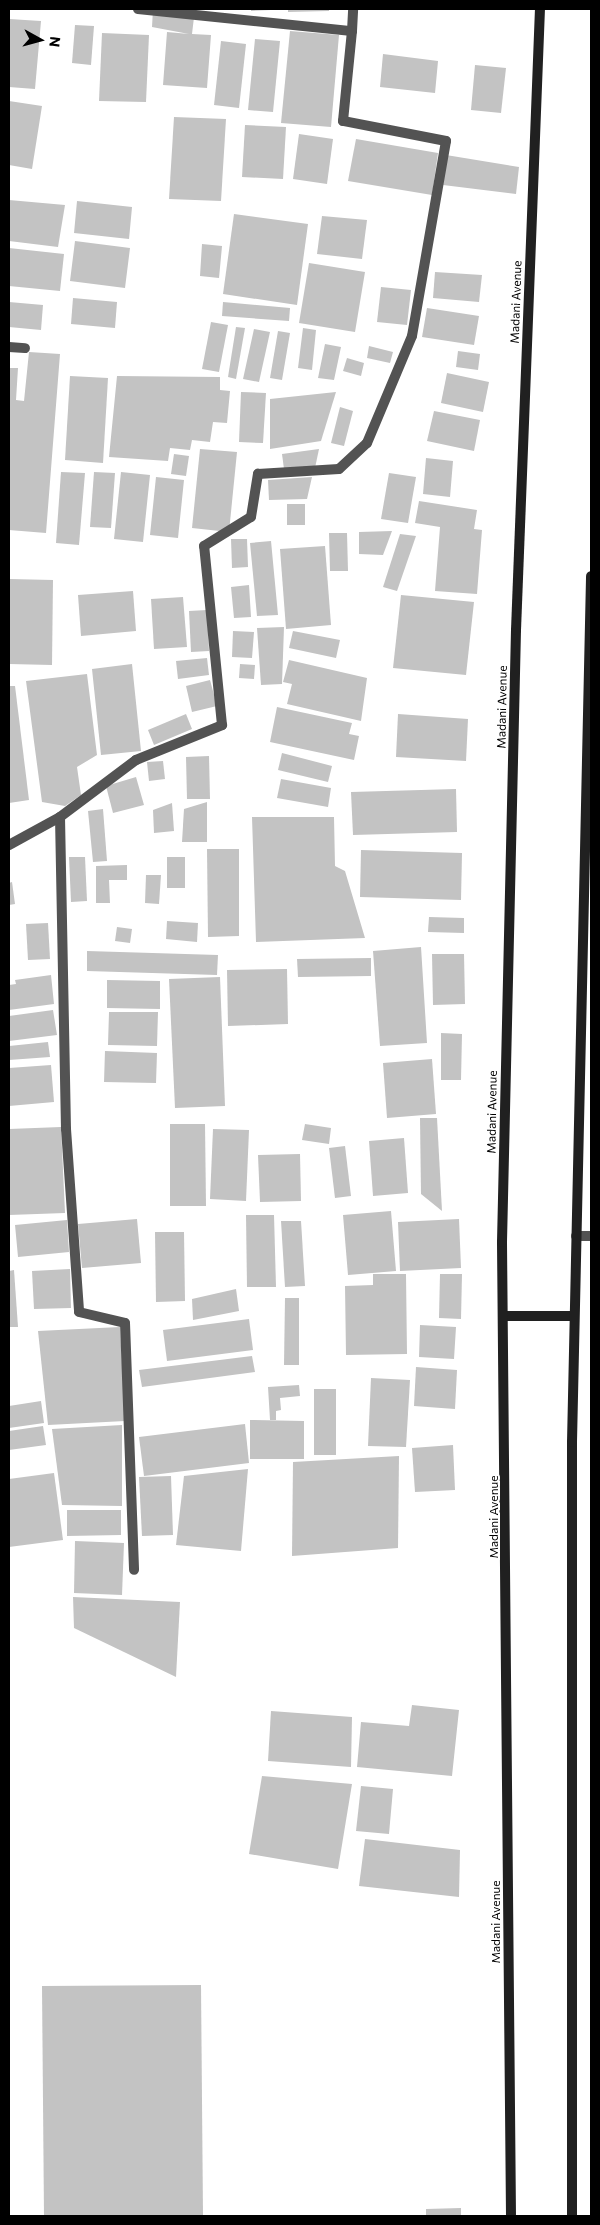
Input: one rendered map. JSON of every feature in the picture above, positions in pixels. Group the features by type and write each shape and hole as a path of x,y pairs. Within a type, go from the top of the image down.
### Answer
{"main road":[{"name":"Madani Avenue","path":"511,2216 504,1316 516,630 540,9"},
{"path":"572,2216 574,1316 591,576"},
{"path":"504,1316 574,1316"}],"street":[{"path":"138,9 352,31"},
{"path":"9,846 60,817 136,760 222,726 204,546 251,517 258,474 339,469 367,443 412,336 446,141 343,121 352,31 352,9"},
{"path":"9,348 25,348"},
{"path":"60,817 66,1129 79,1312 125,1322 134,1570"},
{"path":"576,1236 591,1236"}],"building":[{"path":"153,9 195,9 192,34 211,35 207,88 163,85 167,32 189,34 152,27"},
{"path":"251,9 271,9 271,10 251,11"},
{"path":"288,9 329,9 329,11 288,12"},
{"path":"9,19 41,21 35,89 9,87"},
{"path":"75,25 94,26 91,65 72,63"},
{"path":"290,31 339,35 331,127 281,123"},
{"path":"102,33 149,35 146,102 99,101"},
{"path":"255,39 280,41 273,112 248,110"},
{"path":"221,41 246,44 239,108 214,105"},
{"path":"383,54 438,61 435,93 380,87"},
{"path":"475,65 506,68 501,113 471,110"},
{"path":"9,101 42,106 32,169 9,165"},
{"path":"174,117 226,119 221,201 169,199"},
{"path":"245,125 286,127 283,179 242,177"},
{"path":"299,134 333,139 327,184 293,179"},
{"path":"356,139 438,153 432,195 348,181"},
{"path":"446,155 519,167 516,194 443,185"},
{"path":"9,200 65,205 58,247 9,241"},
{"path":"77,201 132,207 129,239 74,233"},
{"path":"234,214 308,224 297,305 223,294"},
{"path":"322,216 367,220 362,259 317,254"},
{"path":"75,241 130,248 125,288 70,281"},
{"path":"202,244 222,246 219,278 200,276"},
{"path":"9,248 64,254 60,291 9,286"},
{"path":"309,263 365,272 355,332 299,323"},
{"path":"435,272 482,275 479,302 433,298"},
{"path":"381,287 411,290 407,325 377,322"},
{"path":"73,298 117,302 115,328 71,324"},
{"path":"9,302 43,305 41,330 9,327"},
{"path":"223,302 290,308 289,321 222,316"},
{"path":"427,308 479,316 474,345 422,337"},
{"path":"211,322 228,325 219,372 202,369"},
{"path":"236,327 245,328 236,379 228,377"},
{"path":"303,328 316,330 312,370 298,368"},
{"path":"254,329 270,332 259,382 243,379"},
{"path":"278,331 290,333 282,380 270,378"},
{"path":"325,344 341,347 334,380 318,378"},
{"path":"369,346 393,352 390,363 367,358"},
{"path":"458,351 480,354 478,370 456,367"},
{"path":"29,352 60,354 46,533 9,530 9,368 18,368 16,400 24,401"},
{"path":"347,358 364,363 361,376 343,371"},
{"path":"447,373 489,382 483,412 441,403"},
{"path":"70,376 108,378 103,463 65,460"},
{"path":"117,376 220,377 220,390 230,391 227,423 213,422 210,442 192,440 190,450 170,448 168,461 109,457"},
{"path":"241,392 266,393 263,443 239,442"},
{"path":"336,392 321,441 270,449 270,399"},
{"path":"340,407 353,411 344,446 331,443"},
{"path":"434,411 480,420 474,451 427,441"},
{"path":"200,449 237,452 229,532 192,528"},
{"path":"319,449 315,468 284,469 282,454"},
{"path":"174,454 189,456 186,476 171,474"},
{"path":"426,458 453,461 450,497 423,494"},
{"path":"61,472 85,473 79,545 56,543"},
{"path":"94,472 115,473 111,528 90,527"},
{"path":"121,472 150,475 143,542 114,539"},
{"path":"389,473 416,477 408,523 381,519"},
{"path":"156,477 184,480 178,538 150,535"},
{"path":"312,477 307,499 269,500 268,480"},
{"path":"419,501 477,510 474,529 482,530 477,594 435,591 440,527 415,523"},
{"path":"287,504 305,504 305,525 287,525"},
{"path":"392,531 383,555 359,554 359,532"},
{"path":"329,533 347,533 348,571 330,571"},
{"path":"400,534 416,536 397,591 383,587"},
{"path":"231,539 247,539 248,567 232,568"},
{"path":"271,541 278,615 257,616 250,543"},
{"path":"325,546 331,625 286,629 280,549"},
{"path":"9,579 53,580 52,665 9,664"},
{"path":"249,585 251,617 234,618 231,587"},
{"path":"133,591 136,631 81,636 78,595"},
{"path":"401,595 474,602 466,675 393,668"},
{"path":"183,597 187,647 154,649 151,599"},
{"path":"207,610 209,651 191,652 189,611"},
{"path":"284,627 282,684 261,685 257,628"},
{"path":"233,631 254,632 252,658 232,657"},
{"path":"293,631 340,640 336,658 289,648"},
{"path":"207,658 209,675 178,679 176,661"},
{"path":"289,660 367,678 361,721 287,704 292,684 283,682"},
{"path":"132,664 141,751 101,755 92,669"},
{"path":"240,664 255,665 254,679 239,678"},
{"path":"87,674 97,755 77,767 81,795 65,806 42,802 26,681"},
{"path":"210,680 217,706 192,712 186,686"},
{"path":"9,686 15,686 29,800 9,803"},
{"path":"277,707 352,723 349,734 359,736 354,760 270,742"},
{"path":"186,714 192,729 154,745 148,730"},
{"path":"398,714 468,719 466,761 396,757"},
{"path":"282,753 332,766 328,782 278,770"},
{"path":"209,756 210,799 187,799 186,757"},
{"path":"163,761 165,779 149,781 147,762"},
{"path":"136,777 144,805 113,813 106,786"},
{"path":"281,779 331,788 328,807 277,798"},
{"path":"456,789 457,832 353,835 351,792"},
{"path":"207,802 207,842 182,842 184,809"},
{"path":"172,803 174,831 154,833 153,810"},
{"path":"103,809 107,861 93,862 88,811"},
{"path":"252,817 334,817 335,866 345,871 365,938 256,942"},
{"path":"207,849 239,849 239,936 208,937"},
{"path":"361,850 462,853 461,900 360,897"},
{"path":"69,857 85,857 87,901 71,902"},
{"path":"167,857 185,857 185,888 167,888"},
{"path":"127,865 127,880 109,880 110,903 96,903 96,866"},
{"path":"146,875 161,875 159,904 145,903"},
{"path":"12,882 15,904 9,905 9,883"},
{"path":"429,917 464,918 464,933 428,932"},
{"path":"167,921 198,923 197,942 166,939"},
{"path":"48,923 50,959 28,960 26,924"},
{"path":"117,927 132,929 130,943 115,941"},
{"path":"421,947 427,1043 380,1046 373,951"},
{"path":"87,951 218,955 217,975 87,971"},
{"path":"432,954 464,954 465,1004 433,1005"},
{"path":"371,958 371,976 298,977 297,959"},
{"path":"287,969 288,1024 228,1026 227,970"},
{"path":"51,975 54,1004 9,1010 9,985 16,984 15,980"},
{"path":"220,977 225,1106 175,1108 169,979"},
{"path":"107,980 160,981 160,1009 107,1008"},
{"path":"53,1010 57,1035 9,1041 9,1016"},
{"path":"109,1012 158,1012 157,1046 108,1045"},
{"path":"441,1033 462,1034 461,1080 441,1080"},
{"path":"48,1042 50,1057 9,1060 9,1046"},
{"path":"105,1051 157,1053 156,1083 104,1082"},
{"path":"432,1059 436,1114 387,1118 383,1063"},
{"path":"51,1065 54,1102 9,1106 9,1068"},
{"path":"420,1118 437,1118 442,1211 421,1194"},
{"path":"170,1124 205,1124 206,1206 170,1206"},
{"path":"305,1124 331,1128 329,1144 302,1140"},
{"path":"61,1127 65,1213 9,1215 9,1129"},
{"path":"213,1129 249,1130 246,1201 210,1199"},
{"path":"404,1138 408,1193 373,1196 369,1141"},
{"path":"345,1146 351,1196 335,1198 329,1148"},
{"path":"300,1154 301,1201 260,1202 258,1155"},
{"path":"391,1211 396,1271 348,1275 343,1215"},
{"path":"246,1215 274,1215 276,1287 247,1287"},
{"path":"137,1219 141,1263 82,1268 78,1224"},
{"path":"459,1219 461,1268 400,1271 398,1222"},
{"path":"67,1220 69,1252 18,1257 15,1225"},
{"path":"281,1221 301,1221 305,1286 285,1287"},
{"path":"155,1232 184,1232 185,1301 156,1302"},
{"path":"70,1269 71,1308 34,1309 32,1271"},
{"path":"14,1270 18,1327 9,1327 9,1271"},
{"path":"373,1274 406,1274 407,1354 346,1355 345,1286 373,1285"},
{"path":"440,1274 462,1274 461,1319 439,1318"},
{"path":"236,1289 239,1311 193,1320 192,1299"},
{"path":"285,1298 299,1298 299,1365 284,1365"},
{"path":"249,1319 253,1350 167,1361 163,1330"},
{"path":"420,1325 456,1327 454,1359 419,1357"},
{"path":"120,1327 125,1421 48,1425 38,1331"},
{"path":"252,1356 255,1372 142,1387 139,1370"},
{"path":"416,1367 457,1370 455,1409 414,1406"},
{"path":"371,1378 410,1380 406,1447 368,1446"},
{"path":"299,1385 300,1396 280,1398 281,1410 276,1411 276,1420 270,1420 268,1387"},
{"path":"314,1389 336,1389 336,1455 314,1455"},
{"path":"41,1401 44,1423 9,1428 9,1406"},
{"path":"250,1420 304,1421 304,1459 250,1459"},
{"path":"245,1424 249,1463 144,1476 139,1437"},
{"path":"122,1425 122,1506 62,1505 52,1429"},
{"path":"43,1426 46,1445 9,1450 9,1431"},
{"path":"453,1445 455,1490 415,1492 412,1448"},
{"path":"399,1456 398,1548 292,1556 293,1462"},
{"path":"248,1469 241,1551 176,1545 184,1476"},
{"path":"54,1473 63,1540 9,1547 9,1479"},
{"path":"171,1476 173,1535 142,1536 139,1477"},
{"path":"67,1510 121,1510 121,1535 67,1536"},
{"path":"75,1541 124,1543 122,1595 74,1593"},
{"path":"73,1597 180,1602 176,1677 74,1628"},
{"path":"412,1705 459,1710 452,1776 357,1767 361,1722 409,1726"},
{"path":"271,1711 352,1717 351,1767 268,1761"},
{"path":"262,1776 352,1784 338,1869 249,1854"},
{"path":"361,1786 393,1789 389,1834 356,1831"},
{"path":"365,1839 460,1850 459,1897 359,1886"},
{"path":"201,1985 203,2216 44,2216 42,1986"},
{"path":"461,2208 461,2216 426,2216 426,2209"}]}
